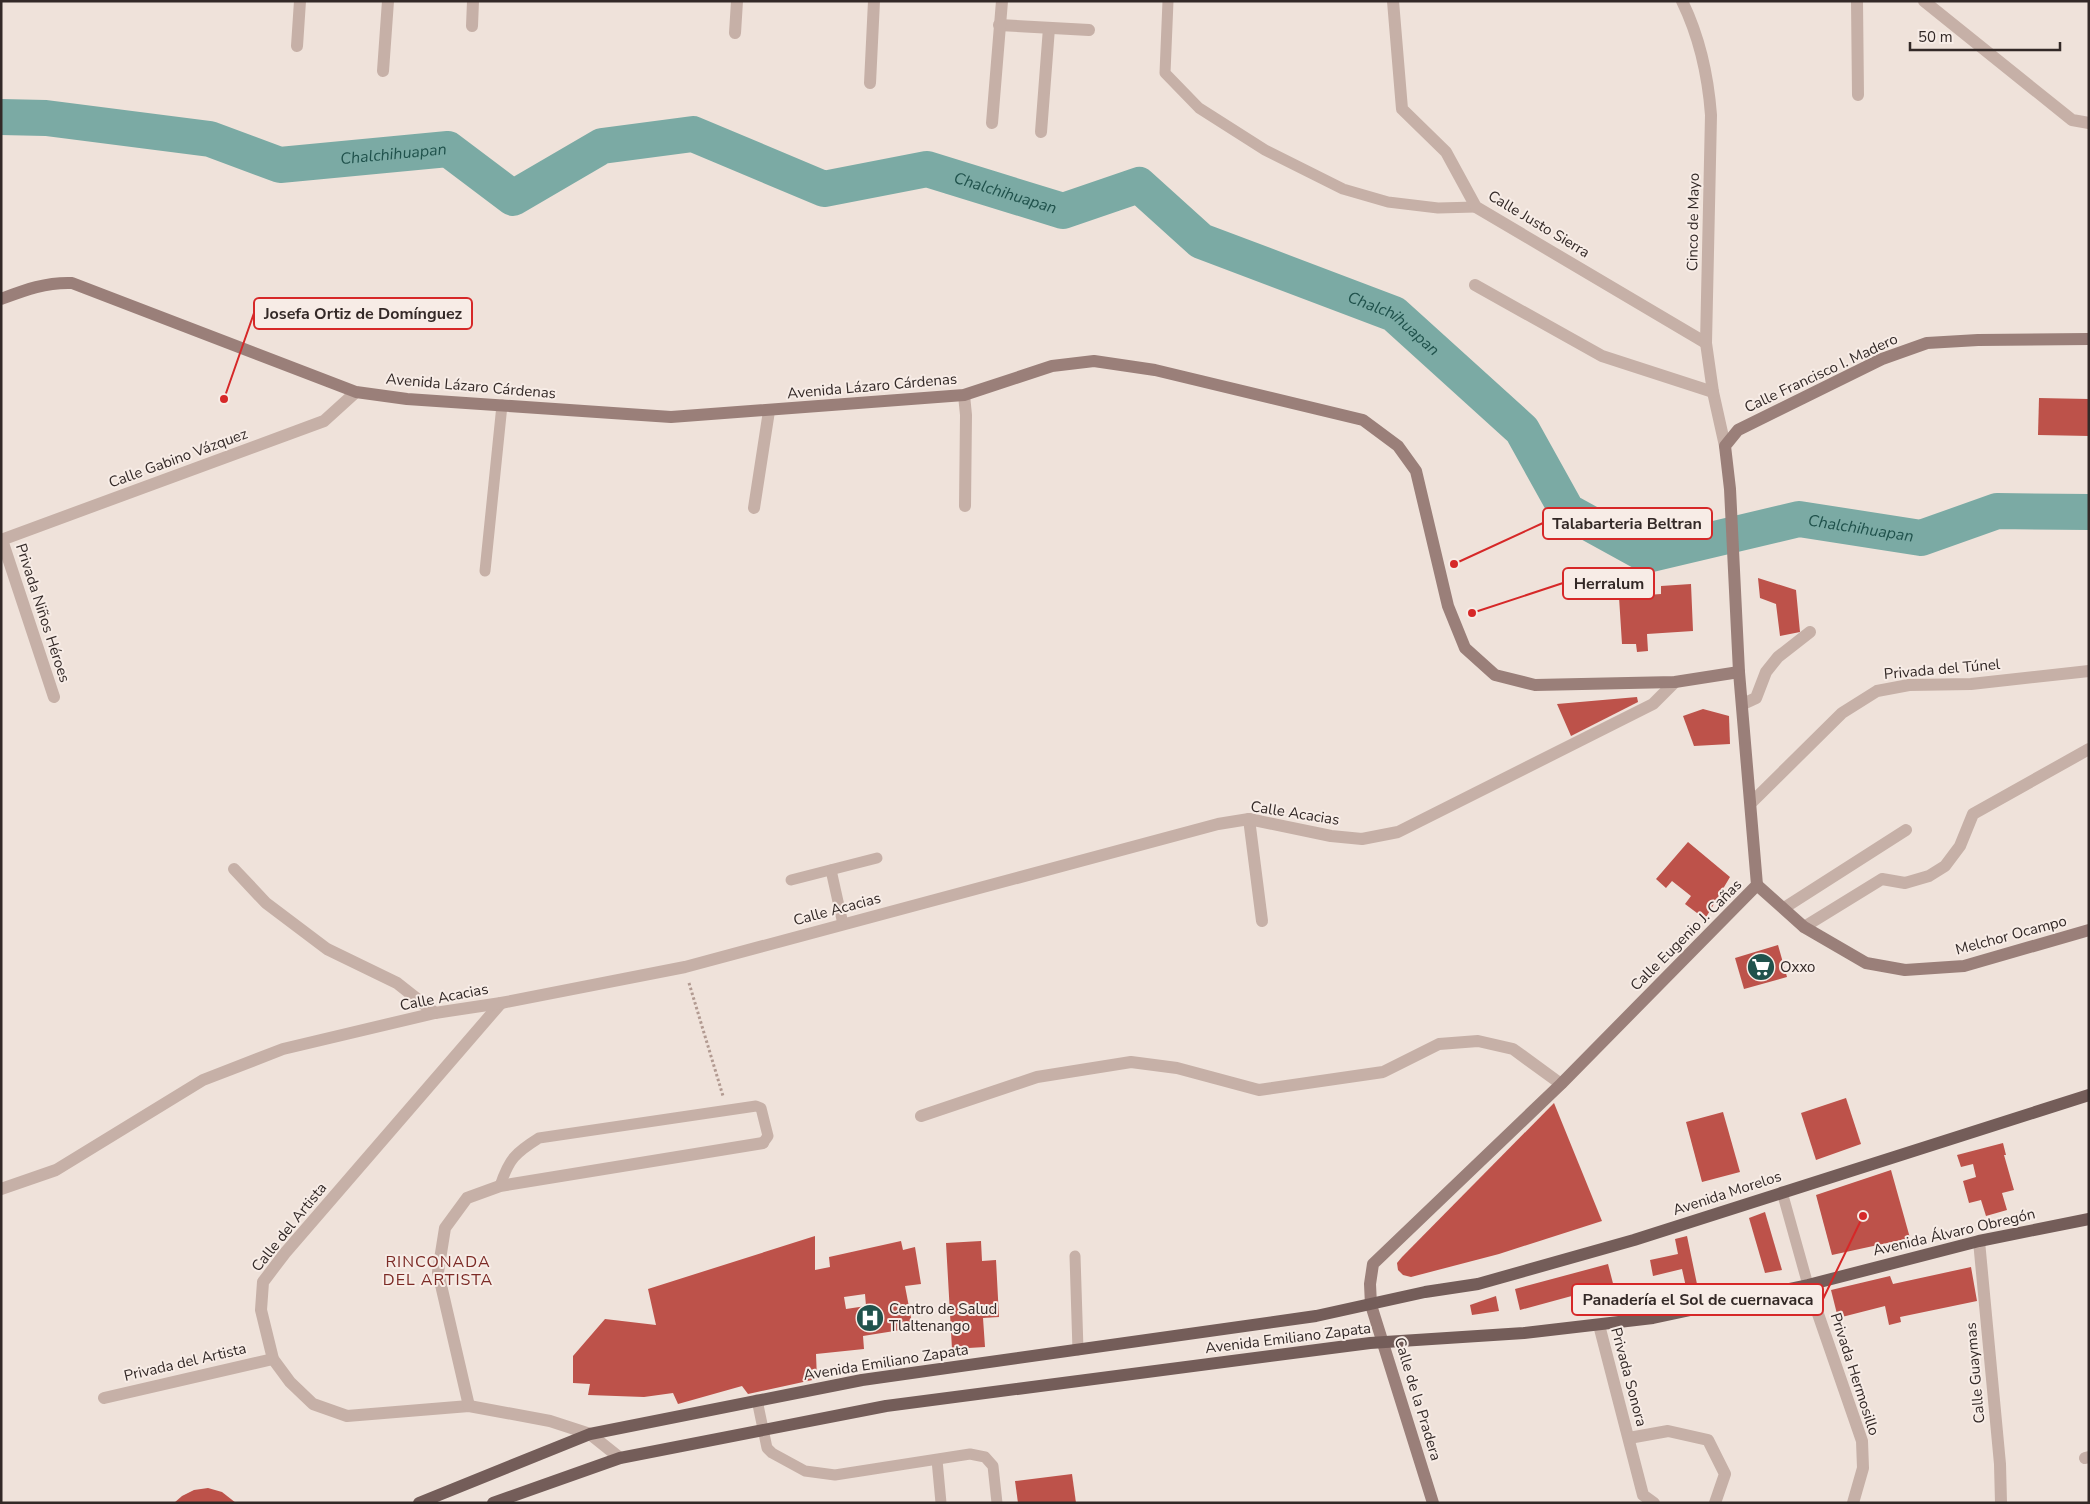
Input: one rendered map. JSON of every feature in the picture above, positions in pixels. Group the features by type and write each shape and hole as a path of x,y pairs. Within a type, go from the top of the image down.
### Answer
{"main road":[{"name":"Avenida Morelos","path":"1371,1305 1425,1292 1478,1284 1634,1240 2089,1095"},
{"name":"Avenida Álvaro Obregón","path":"1383,1342 1524,1333 1652,1318 1808,1285 1979,1241 2089,1218"},
{"name":"Avenida Emiliano Zapata","path":"419,1503 590,1434 862,1380 1316,1316 1371,1305"},
{"name":"Avenida Emiliano Zapata","path":"493,1503 620,1458 886,1406 1383,1342"}],"street":[{"path":"297,46 300,1"},
{"path":"383,71 388,1"},
{"path":"472,26 473,1"},
{"path":"735,33 737,1"},
{"path":"870,83 874,1"},
{"path":"992,123 1002,1"},
{"name":"Calle Justo Sierra","path":"1394,1 1402,110 1446,152 1476,207 1706,343"},
{"name":"Cinco de Mayo","path":"1682,1 1695,29 1709,86 1711,116 1706,343 1713,392 1726,446"},
{"path":"1858,1 1858,95"},
{"path":"1924,1 2072,120 2089,123"},
{"path":"1000,25 1089,30"},
{"path":"1042,132 1049,28"},
{"name":"Avenida Lázaro Cárdenas","path":"1,299 40,285 56,282 72,283 356,392 407,399 671,417 964,395 1052,366 1094,360 1155,370 1363,420 1398,446 1416,471 1448,606 1465,648 1495,675 1535,685 1675,682 1739,672"},
{"path":"1475,285 1602,356 1713,392"},
{"name":"Calle Francisco I. Madero","path":"1726,446 1738,430 1882,359 1927,343 2089,338"},
{"name":"Calle Gabino Vázquez","path":"2,540 324,421 356,392"},
{"path":"964,395 966,415 965,506"},
{"path":"754,508 769,411"},
{"name":"Calle Eugenio J. Cañas","path":"1371,1305 1370,1284 1373,1264 1561,1084 1757,885 1739,672 1726,446"},
{"name":"Privada Niños Héroes","path":"2,540 54,697"},
{"path":"1742,704 1756,698 1766,672 1778,657 1810,632"},
{"name":"Privada del Túnel","path":"1751,803 1842,713 1877,691 1909,685 1971,684 2089,671"},
{"name":"Calle Acacias","path":"1,1189 56,1170 203,1080 283,1049 435,1013 501,1003 685,967 1218,824 1249,819 1331,836 1362,839 1398,832 1653,704 1675,682"},
{"path":"1804,927 1882,879 1905,883 1929,876 1945,866 1960,846 1973,814 2089,749"},
{"path":"1249,819 1262,921"},
{"path":"1784,908 1906,830"},
{"path":"234,869 266,903 327,948 397,983 435,1013"},
{"name":"Melchor Ocampo","path":"1757,885 1804,927 1866,963 1905,970 1964,966 2089,930"},
{"name":"Calle del Artista","path":"501,1003 285,1252 263,1282 261,1310 273,1359 290,1382 313,1404 347,1416 469,1406 550,1421 590,1434 620,1458"},
{"path":"921,1116 1037,1077 1131,1062 1177,1068 1259,1090 1383,1072 1439,1044 1478,1041 1514,1049 1561,1084"},
{"path":"469,1406 438,1272 445,1228 467,1198 500,1186 763,1143"},
{"name":"Calle Guaymas","path":"1979,1241 2000,1464 2001,1503"},
{"name":"Privada Hermosillo","path":"1808,1285 1862,1441 1863,1468 1853,1503"},
{"name":"Calle de la Pradera","path":"1371,1305 1433,1503"},
{"name":"Privada Sonora","path":"1598,1325 1643,1495 1654,1503"},
{"name":"Privada del Artista","path":"104,1398 273,1359"},
{"name":"Privada Sonora","path":"1629,1438 1668,1431 1708,1440 1726,1474 1715,1503"}],"lane":[{"path":"1168,1 1165,73 1199,108 1266,150 1343,189 1388,202 1438,208 1476,207"},
{"path":"485,571 502,406"},
{"path":"791,880 877,858"},
{"path":"832,870 843,924"},
{"path":"500,1186 507,1164 522,1149 539,1138 727,1108 756,1106 761,1108 768,1136 763,1143"},
{"path":"1782,1192 1808,1285"},
{"path":"1075,1256 1078,1350"},
{"path":"757,1400 767,1448 772,1453 805,1471 835,1475 970,1454 985,1457 992,1466 996,1503"},
{"path":"937,1460 941,1503"}],"path":[{"path":"685,967 727,1108"}],"building":[{"path":"2039,398 2089,399 2089,436 2038,435"},
{"path":"1758,578 1796,590 1800,632 1780,636 1776,604 1760,598"},
{"path":"1691,584 1693,631 1647,634 1648,651 1637,652 1636,644 1622,644 1619,597 1661,594 1661,586"},
{"path":"1637,697 1638,702 1571,736 1557,704"},
{"path":"1703,709 1729,716 1730,744 1694,746 1683,716"},
{"path":"1688,842 1730,877 1705,919 1685,904 1691,896 1672,881 1666,888 1656,879"},
{"name":"Oxxo","path":"1778,945 1787,977 1744,989 1735,958"},
{"path":"1846,1098 1861,1144 1816,1160 1801,1113"},
{"path":"1554,1103 1602,1221 1499,1254 1411,1277 1403,1275 1398,1270 1397,1263 1402,1257"},
{"path":"1723,1112 1740,1172 1702,1182 1686,1122"},
{"path":"2003,1143 2006,1155 2004,1155 2014,1190 2002,1193 2007,1210 1986,1216 1981,1200 1969,1203 1963,1181 1976,1177 1973,1164 1961,1167 1957,1155"},
{"path":"1891,1170 1910,1238 1832,1255 1816,1195"},
{"path":"1765,1212 1782,1270 1765,1273 1749,1218"},
{"path":"815,1236 815,1270 830,1267 829,1257 901,1241 903,1250 915,1247 921,1284 905,1286 913,1328 863,1336 864,1349 816,1354 817,1379 748,1394 742,1386 678,1404 673,1393 644,1397 588,1395 590,1384 573,1383 573,1356 605,1319 656,1325 648,1289","holes":["865,1294 866,1306 846,1309 844,1297"]},
{"path":"1687,1236 1697,1284 1686,1287 1682,1269 1653,1276 1650,1260 1678,1254 1675,1239"},
{"path":"981,1241 982,1261 996,1260 999,1317 983,1318 985,1347 952,1349 946,1243"},
{"path":"1608,1264 1616,1295 1592,1301 1590,1291 1520,1310 1515,1289"},
{"path":"1971,1267 1977,1301 1900,1317 1901,1322 1889,1325 1885,1306 1838,1318 1831,1290 1890,1276 1893,1284"},
{"path":"1496,1296 1499,1311 1472,1315 1470,1305"},
{"path":"1072,1474 1076,1503 1018,1503 1015,1481"},
{"path":"208,1488 222,1492 236,1503 174,1503 182,1496 194,1490"}],"waterway":[{"name":"Chalchihuapan","path":"1,117 46,118 210,139 280,165 448,149 513,198 602,146 693,134 824,189 927,169 1063,211 1139,185 1201,241 1394,314 1522,430 1567,511 1647,555 1799,519 1921,538 1997,511 2089,512"}],"place":[{"name":"Josefa Ortiz de Domínguez","path":"224,399"},
{"name":"Talabarteria Beltran","path":"1454,564"},
{"name":"Herralum","path":"1472,613"},
{"name":"Oxxo","path":"1761,967"},
{"name":"Panadería el Sol de cuernavaca","path":"1863,1216"},
{"name":"Centro de Salud Tlaltenango","path":"870,1318"}],"district":[{"name":"RINCONADA DEL ARTISTA","path":"438,1271"}]}
